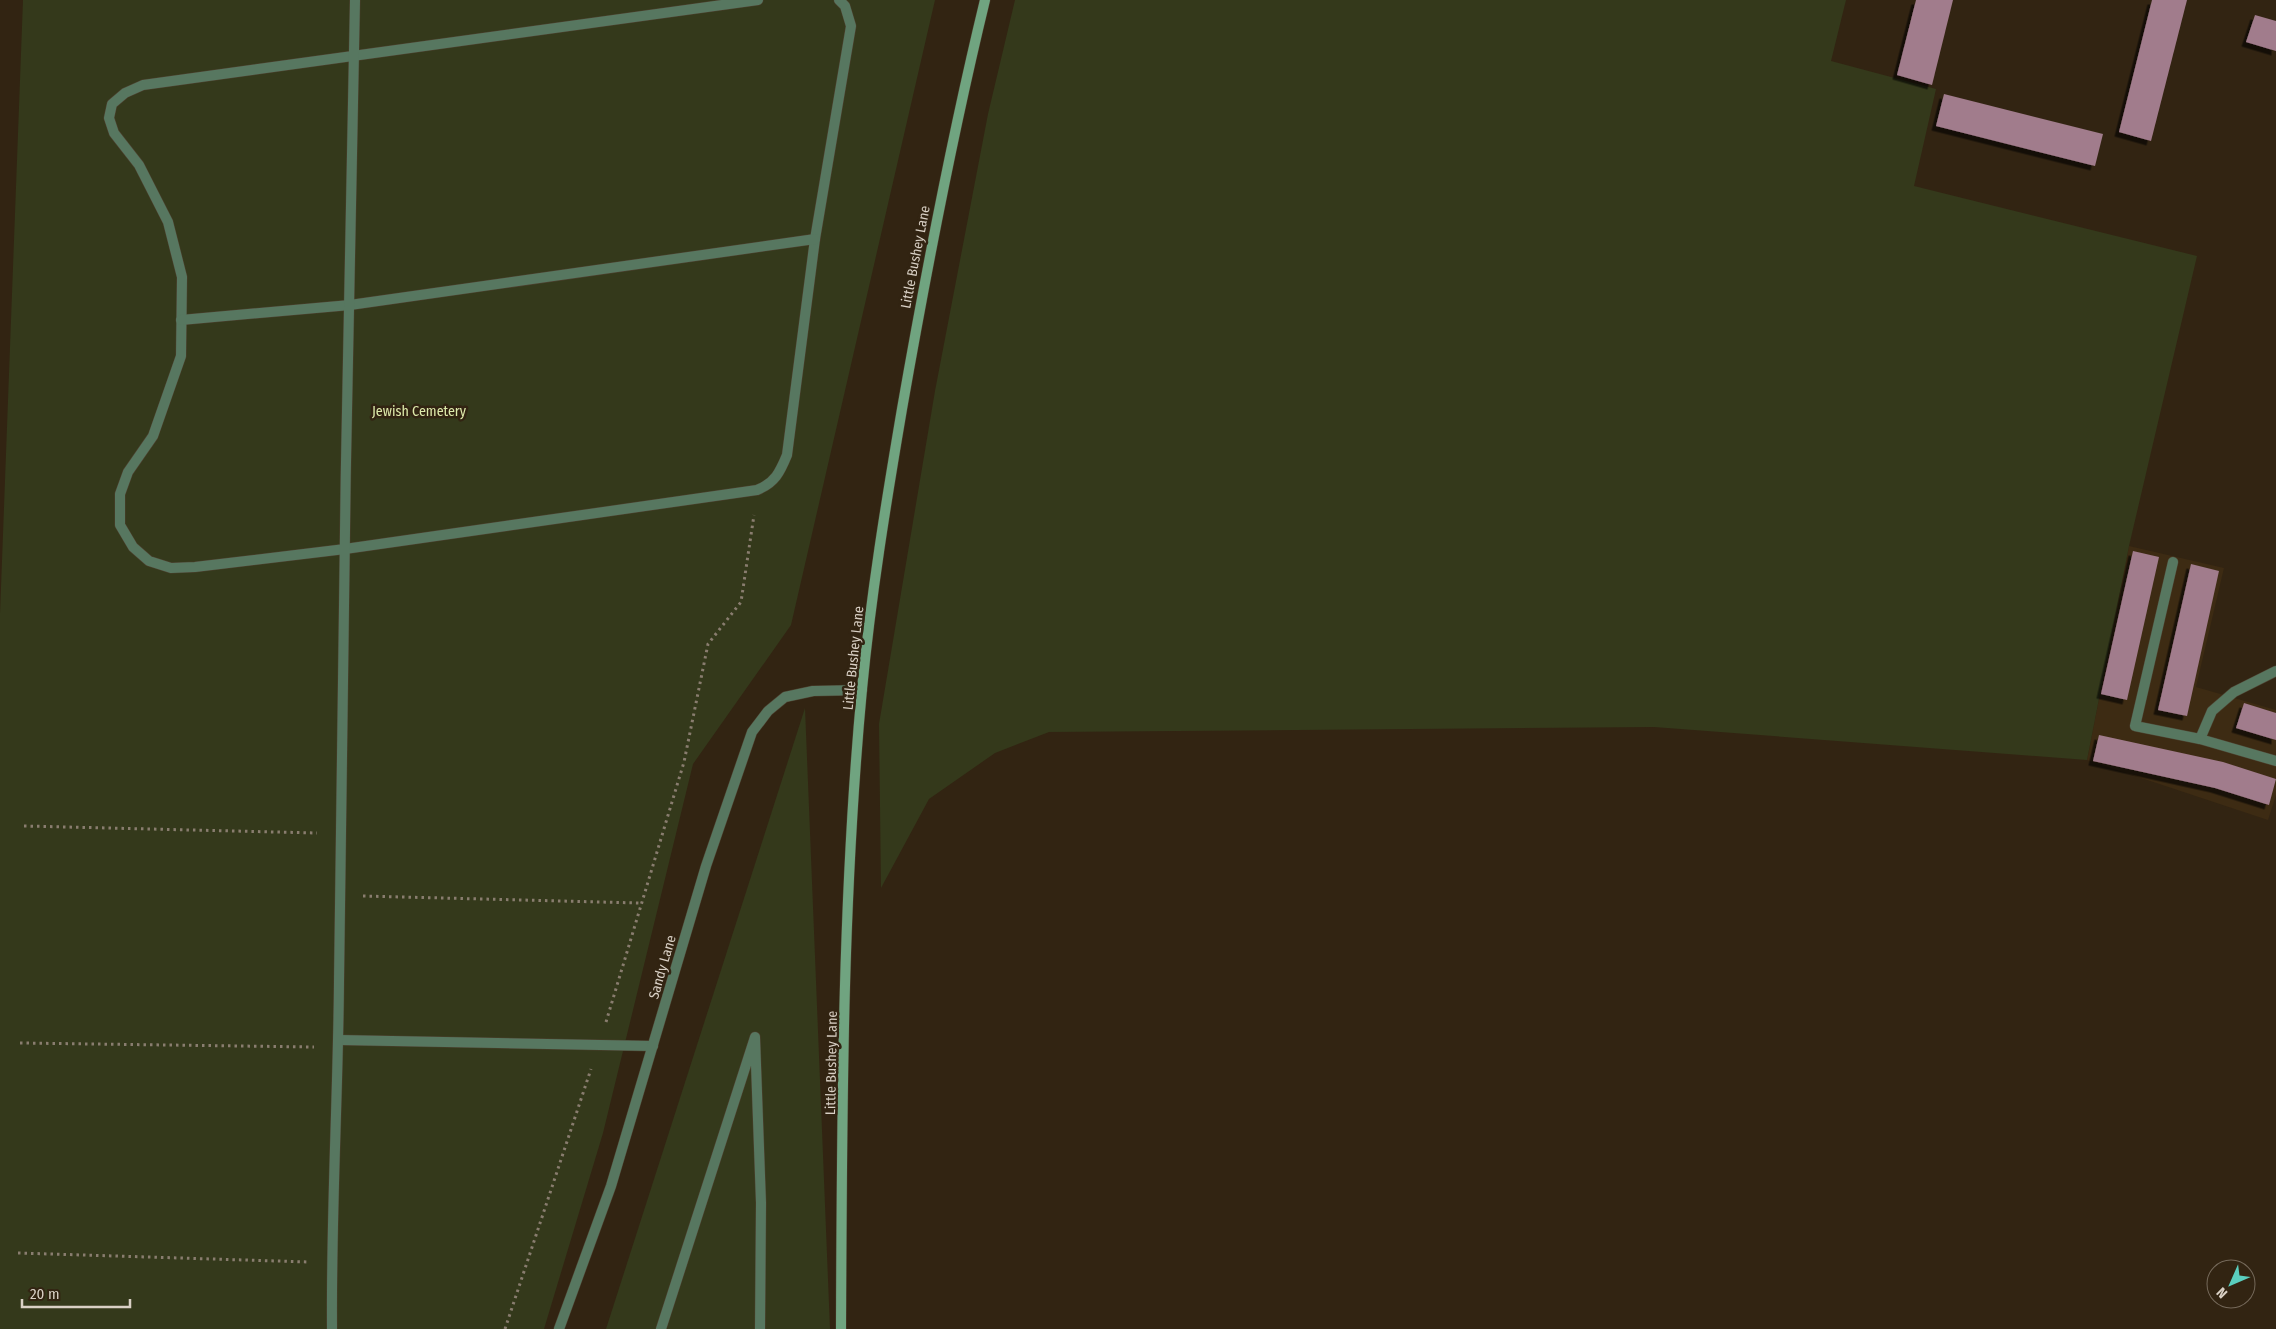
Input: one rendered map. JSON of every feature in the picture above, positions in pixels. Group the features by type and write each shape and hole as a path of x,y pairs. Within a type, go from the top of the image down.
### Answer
{"street":[{"path":"332,1329 332,1263 339,1044 340,833 355,0"},
{"path":"758,0 143,85 125,93 112,104 109,118 114,132 139,165 168,222 182,277 181,356 153,436 128,472 120,494 120,525 133,547 149,561 171,568 195,567 345,548 757,490 768,486 779,475 787,455 815,239 851,26 845,6 839,0"},
{"name":"Little Bushey Lane","path":"841,1329 848,886 862,690 878,552 925,274 960,103 984,0"},
{"path":"182,320 350,305 815,239"},
{"path":"2174,562 2135,726 2200,739 2276,761"},
{"path":"2200,739 2212,711 2234,692 2276,672"},
{"name":"Sandy Lane","path":"559,1329 611,1186 706,866 752,732 768,711 785,698 813,691 862,690"},
{"path":"661,1329 755,1037 761,1202 760,1329"},
{"path":"339,1044 653,1046"}],"path":[{"path":"505,1329 599,1045 640,903 684,762 708,644 741,602 757,490"},
{"path":"24,826 340,833"},
{"path":"340,896 640,903"},
{"path":"20,1043 339,1044"},
{"path":"18,1254 332,1263"}],"shaded area":[{"path":"2129,546 2224,568 2196,687 2276,710 2276,795 2268,820 2087,760"}],"green space":[{"name":"Jewish Cemetery","path":"23,0 935,0 791,625 693,764 603,1133 544,1329 0,1329 0,614"},
{"path":"1015,0 1846,0 1831,61 1936,89 1914,186 2197,256 2129,546 2087,760 1654,727 1049,732 995,753 929,799 881,888 879,724 935,391 988,114"},
{"path":"805,708 830,1329 606,1329"}],"building":[{"path":"1916,0 1953,0 1932,85 1897,75"},
{"path":"2152,0 2187,0 2151,141 2119,132"},
{"path":"2255,15 2276,21 2276,51 2246,42"},
{"path":"1944,94 2103,134 2095,166 1936,126"},
{"path":"2133,551 2159,557 2127,700 2101,694"},
{"path":"2191,564 2219,571 2187,716 2158,710"},
{"path":"2244,703 2276,713 2276,740 2236,728"},
{"path":"2099,735 2223,762 2276,779 2269,805 2215,788 2093,761"}]}
